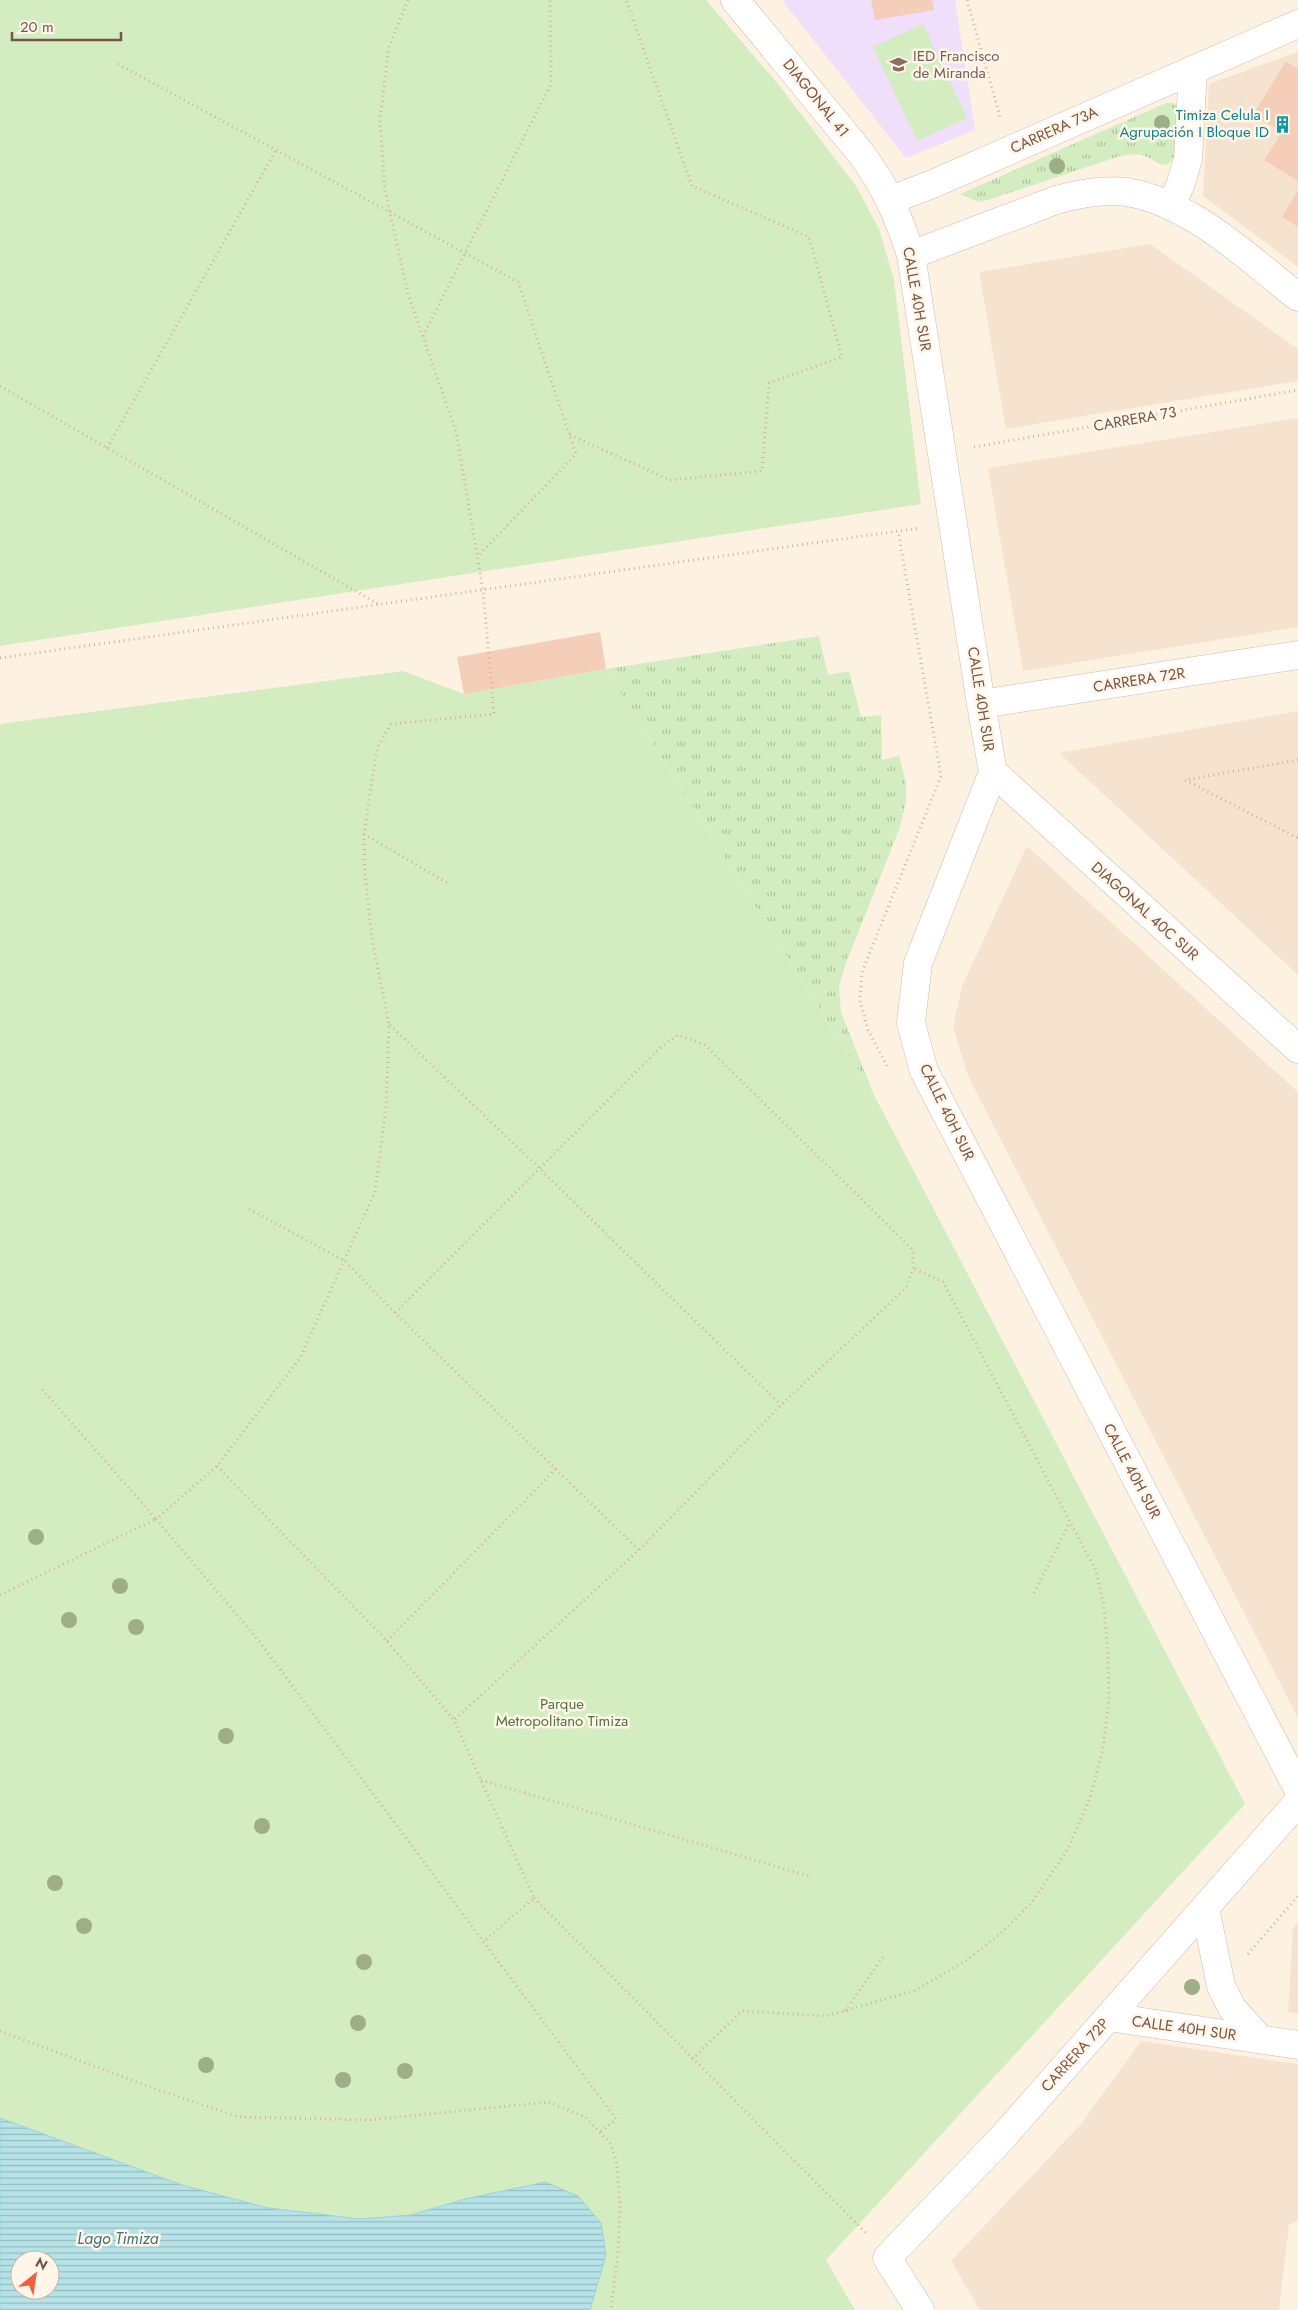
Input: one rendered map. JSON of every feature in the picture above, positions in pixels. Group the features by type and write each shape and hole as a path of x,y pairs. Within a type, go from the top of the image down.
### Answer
{"street":[{"name":"DIAGONAL 41","path":"735,0 859,151 877,175 891,200"},
{"name":"CARRERA 73A","path":"891,200 1298,24"},
{"path":"1171,206 1181,183 1188,159 1193,70"},
{"path":"911,255 1056,200 1079,194 1125,192 1150,197 1171,206 1205,226 1298,297"},
{"name":"CALLE 40H SUR","path":"891,200 911,255 993,772 918,963 911,1023 924,1071 1298,1789"},
{"name":"CARRERA 72R","path":"981,704 1298,655"},
{"name":"DIAGONAL 40C SUR","path":"993,772 1298,1049"},
{"name":"CARRERA 72P","path":"887,2258 1002,2138 1298,1802"},
{"name":"CALLE 40H SUR","path":"1205,1908 1220,1986 1232,2008 1259,2038"},
{"name":"CALLE 40H SUR","path":"1109,2017 1298,2045"},
{"path":"887,2258 920,2310"}],"path":[{"path":"0,1595 156,1520 217,1466 300,1358 375,1192 386,1107 389,1024 372,939 365,874 364,834 377,748 391,724 494,714 483,590 456,432 408,294 385,190 380,120 389,47 408,0"},
{"path":"423,337 551,84 550,0"},
{"path":"570,435 670,480 762,471 769,383 842,357 809,237 692,186 626,0"},
{"path":"967,0 1009,150"},
{"path":"118,64 518,282 576,454 478,557"},
{"path":"107,448 276,150"},
{"path":"0,386 378,604"},
{"name":"CARRERA 73","path":"972,448 1298,390"},
{"path":"0,658 898,531 942,776 862,972 860,1001 868,1030 891,1074"},
{"path":"1298,760 1185,780 1298,838"},
{"path":"364,834 450,884"},
{"path":"389,1024 781,1405"},
{"path":"394,1313 661,1047 678,1035 705,1045 913,1250 913,1268 906,1288 781,1405 639,1550 454,1720"},
{"path":"248,1209 345,1261 394,1313 639,1550"},
{"path":"692,2059 742,2011 826,2016 914,1992 967,1960 1000,1934 1033,1902 1068,1849 1090,1798 1103,1748 1109,1698 1104,1607 1096,1571 1069,1523 944,1282 913,1268"},
{"path":"40,1387 259,1641 616,2118 601,2132"},
{"path":"217,1466 387,1641 454,1720 534,1898 858,2224 887,2258"},
{"path":"387,1641 556,1469"},
{"path":"1034,1593 1069,1523"},
{"path":"481,1780 809,1876"},
{"path":"1220,1986 1298,1896"},
{"path":"484,1941 534,1898"},
{"path":"845,2011 883,1957"},
{"path":"0,2031 153,2088 239,2117 369,2120 549,2102 585,2117 611,2144 617,2165 620,2205 618,2252 611,2310"}],"shaded area":[{"name":"IED Francisco de Miranda","path":"782,0 955,0 975,130 906,158"},
{"path":"1298,52 1298,267 1203,196 1209,84"},
{"path":"1150,244 1298,349 1298,381 1006,429 979,272"},
{"path":"1298,418 1298,627 1023,671 988,468"},
{"path":"1298,711 1298,975 1059,753"},
{"path":"1027,846 1298,1092 1298,1718 968,1076 953,1027 962,986"},
{"path":"1298,1922 1298,2014 1288,2012 1293,1928"},
{"path":"1141,2041 1298,2064 1298,2220 1289,2225 1279,2310 980,2310 951,2261 1081,2124"}],"green space":[{"path":"0,0 706,0 778,84 856,186 879,229 894,280 921,504 0,646"},
{"path":"923,24 967,118 917,141 873,47"},
{"path":"1166,103 1174,103 1179,109 1176,155 1167,164 1159,164 1146,156 1136,154 1120,156 988,200 978,202 960,194"},
{"path":"819,636 828,675 849,671 861,717 881,715 882,760 899,756 906,783 906,802 900,827 846,963 839,986 841,1012 874,1095 606,669"},
{"name":"Parque Metropolitano Timiza","path":"606,669 874,1095 1245,1804 826,2260 855,2310 0,2310 0,724 403,671 464,694"}],"water":[{"name":"Lago Timiza","path":"0,2118 182,2185 268,2208 360,2219 411,2215 465,2199 545,2182 578,2196 601,2223 606,2255 590,2310 0,2310"}],"building":[{"path":"871,0 932,0 934,10 875,20"},
{"name":"Timiza Celula I Agrupación I Bloque ID","path":"1286,61 1298,69 1298,181 1264,160 1282,132 1253,115"},
{"path":"1298,190 1298,227 1282,217"},
{"path":"600,632 606,669 464,694 457,657"}],"place":[{"name":"IED Francisco de Miranda","path":"899,65"},
{"name":"Timiza Celula I Agrupación I Bloque ID","path":"1283,124"}]}
